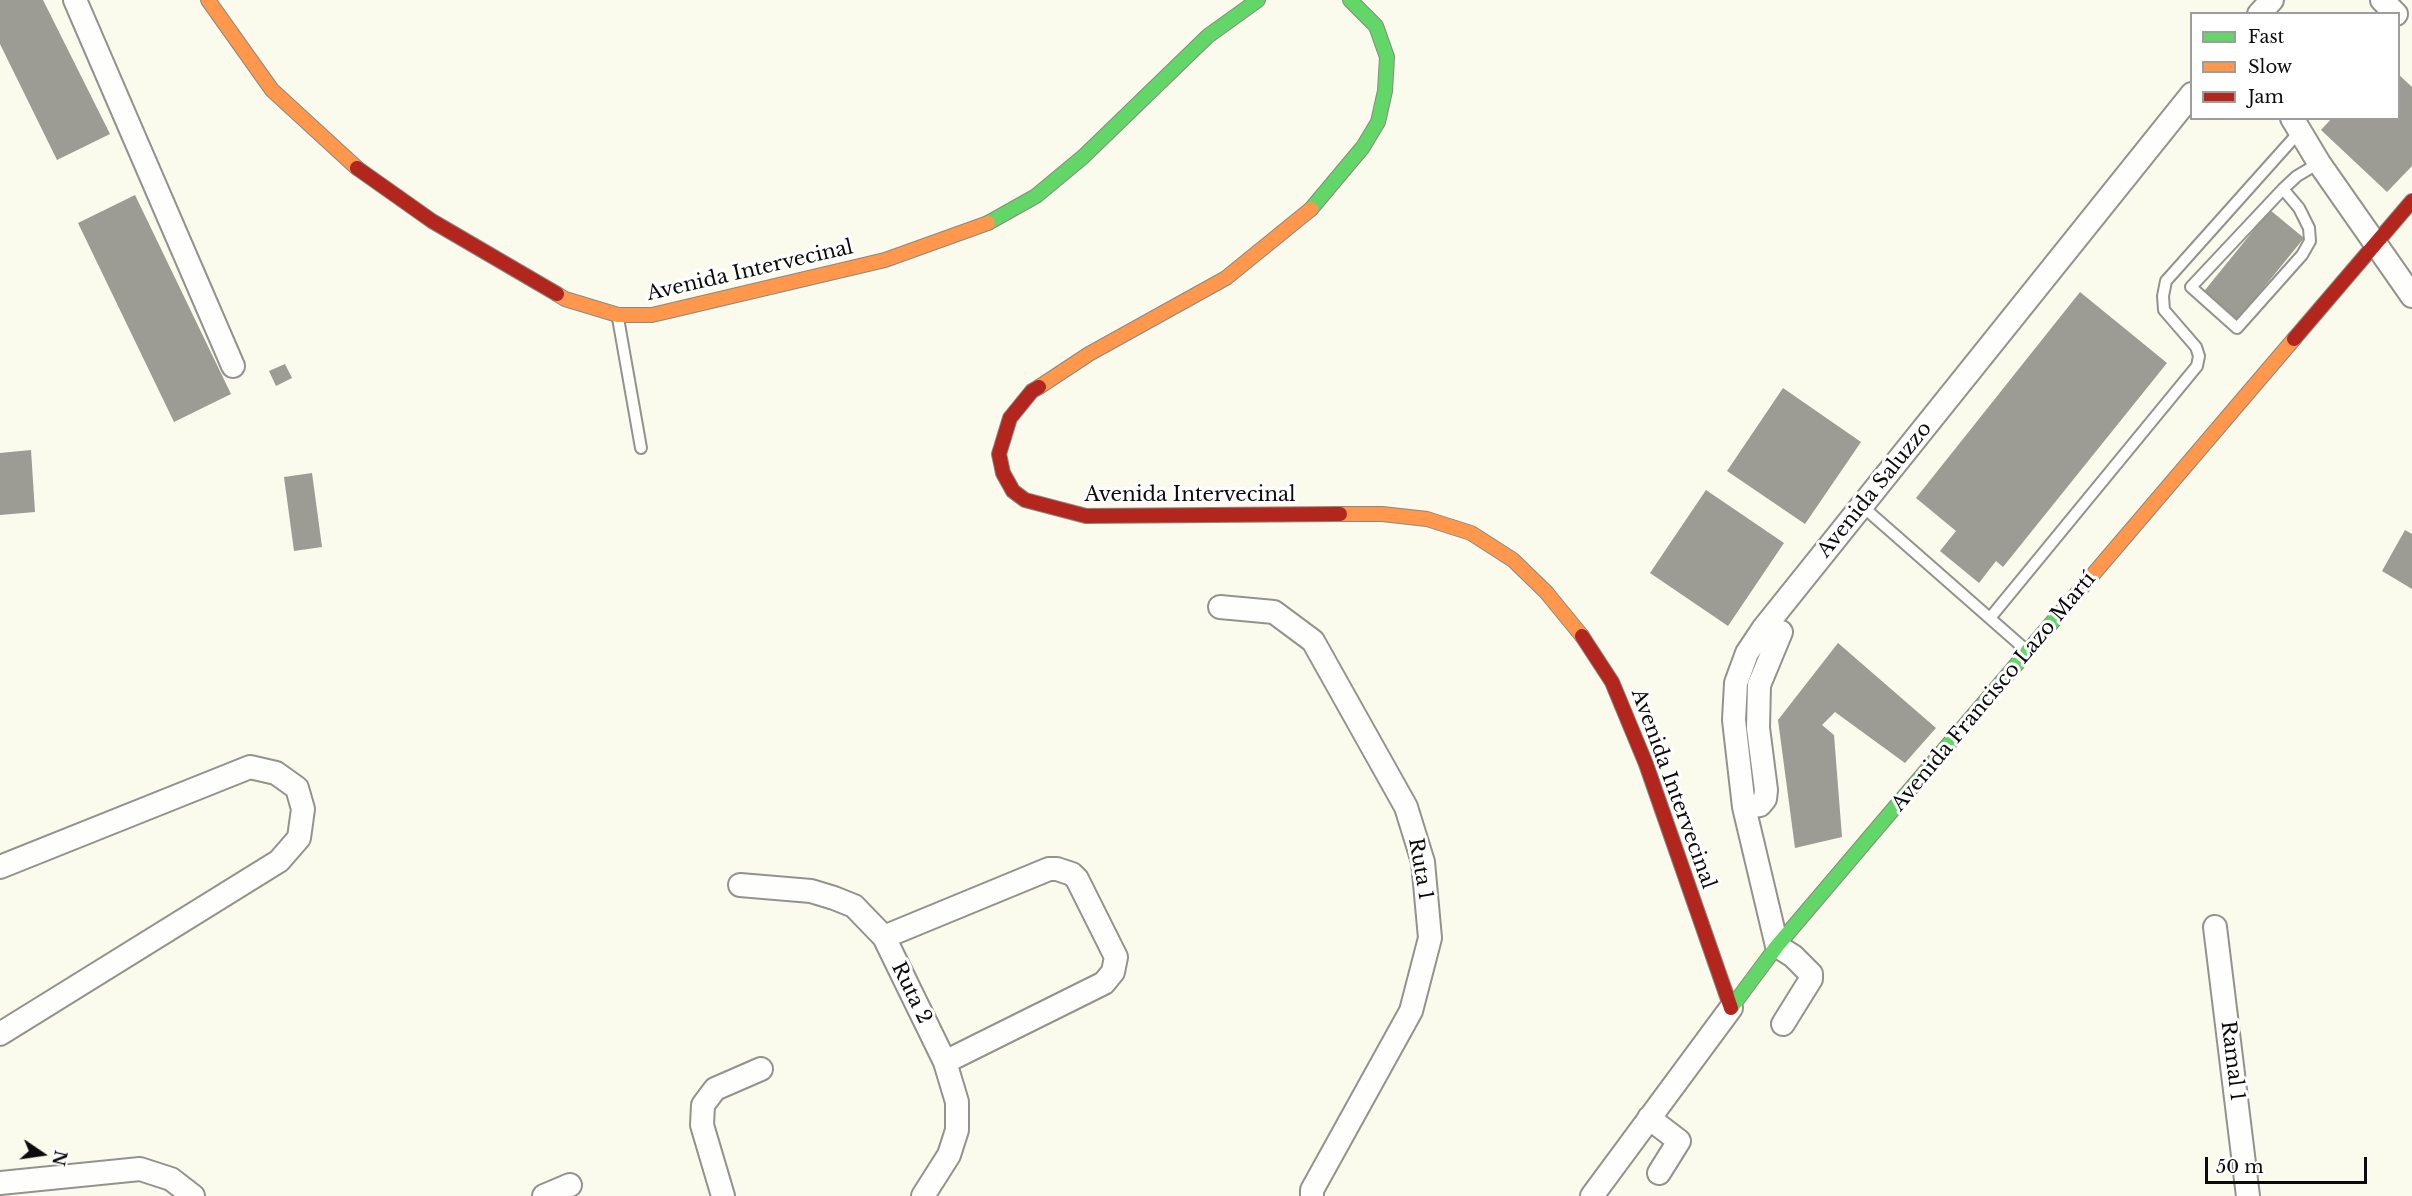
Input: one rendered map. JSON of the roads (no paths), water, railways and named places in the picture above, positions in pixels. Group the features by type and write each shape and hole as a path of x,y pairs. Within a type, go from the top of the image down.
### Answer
{"main road":[{"name":"Avenida Intervecinal","path":"208,0 272,90 357,168 432,221 565,299 618,315 652,315 691,307 885,260 981,227 1036,196 1060,177 1208,36 1258,0"},
{"name":"Avenida Intervecinal","path":"1350,0 1376,26 1387,57 1385,91 1378,122 1363,147 1314,206 1227,278 1089,354 1032,392 1010,418 999,454 1004,474 1013,491 1025,500 1086,516 1382,514 1427,519 1471,533 1513,560 1546,592 1577,628 1612,682 1646,764 1731,1008"},
{"name":"Avenida Francisco Lazo Martí","path":"1731,1008 1778,946 2412,201"}],"street":[{"path":"75,0 233,366"},
{"path":"2261,12 2272,0"},
{"path":"2400,18 2412,28"},
{"name":"Avenida Saluzzo","path":"1778,946 1744,807 1734,720 1736,683 1743,663 1763,629 2190,96"},
{"path":"2296,125 2319,163 2412,296"},
{"name":"Ruta 1","path":"1220,607 1274,612 1313,641 1406,807 1422,862 1430,938 1411,1011 1312,1190 1312,1196"},
{"path":"1744,807 1760,805 1765,799 1766,790 1758,728 1759,685 1781,632"},
{"path":"0,867 250,767 276,773 297,788 303,808 299,838 279,861 0,1034"},
{"path":"884,937 1049,868 1072,874 1077,879 1116,957 1113,972 1104,983 945,1062"},
{"name":"Ruta 2","path":"740,885 811,891 834,898 854,906 884,937 945,1062 957,1102 957,1130 949,1155 923,1196"},
{"name":"Ramal 1","path":"2215,927 2248,1196"},
{"path":"1778,946 1793,956 1812,974 1783,1024"},
{"name":"Avenida Francisco Lazo Martí","path":"1592,1196 1731,1008"},
{"path":"723,1196 702,1125 703,1105 715,1089 761,1068"},
{"path":"1649,1118 1679,1141 1659,1173"},
{"path":"0,1183 140,1169 171,1179 193,1196"},
{"path":"544,1196 570,1185"}],"lane":[{"path":"1990,618 2197,366 2199,356 2196,347 2164,310 2163,296 2166,282 2296,125"},
{"path":"2283,189 2299,208 2309,228 2310,241 2302,255 2237,328 2191,287 2283,189 2297,176 2319,163"},
{"path":"618,315 641,448"},
{"path":"1862,506 2028,652"}]}
